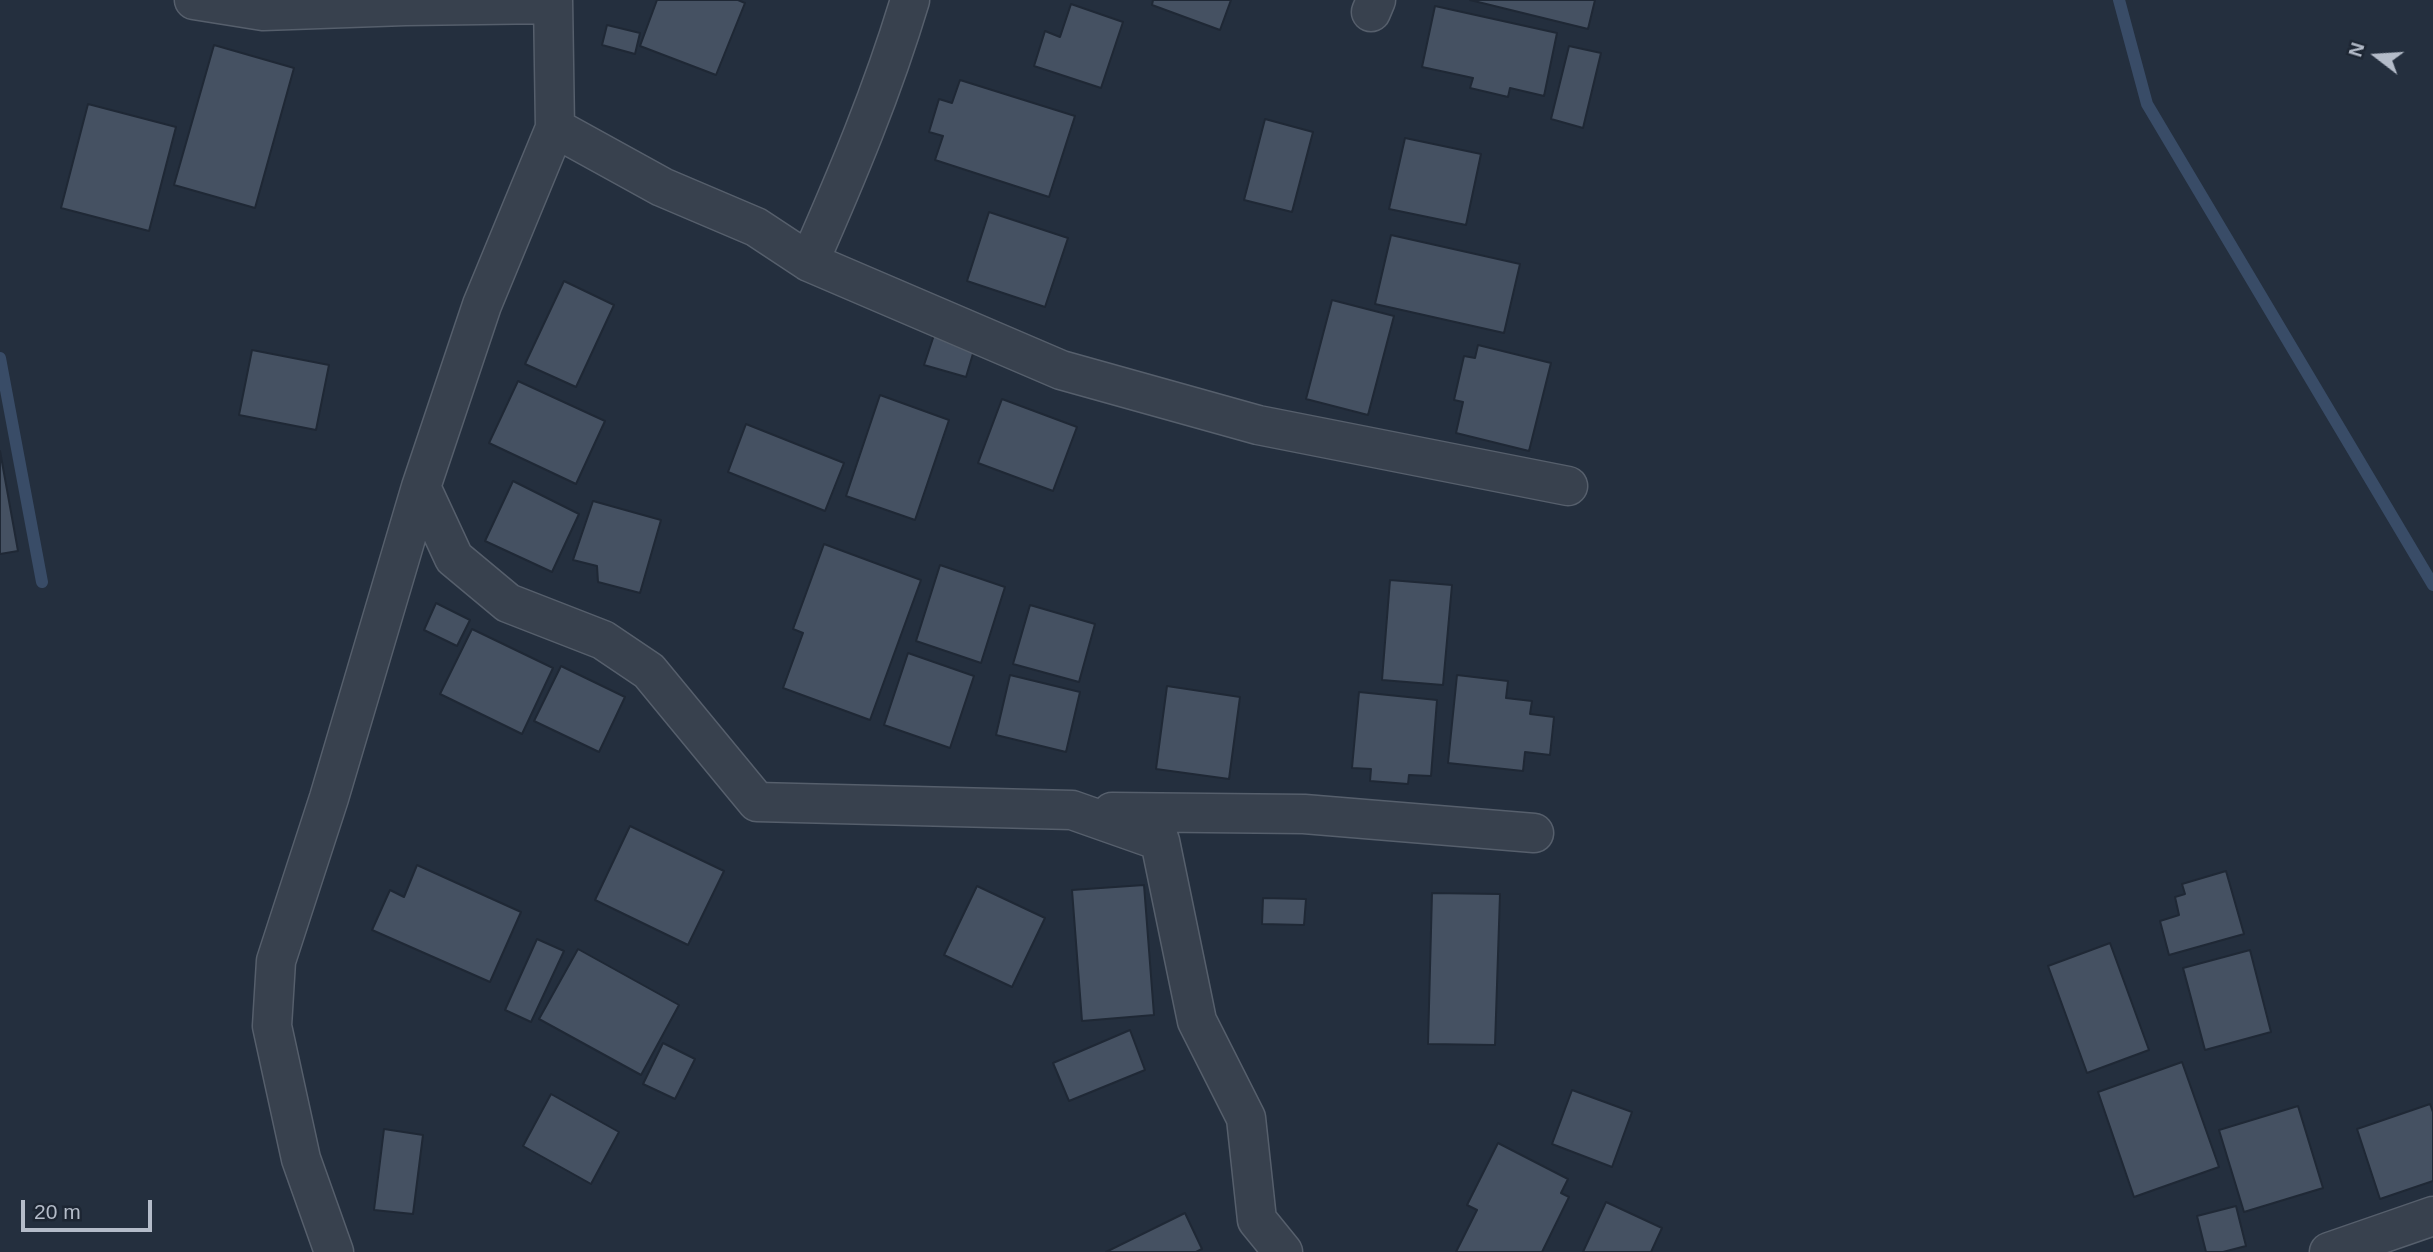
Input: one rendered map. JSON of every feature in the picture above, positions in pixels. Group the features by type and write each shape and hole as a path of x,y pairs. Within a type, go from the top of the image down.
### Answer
{"street":[{"path":"194,0 262,11 553,2 555,128 482,305 392,579 329,797 276,961 272,1026 301,1159 334,1252"},
{"path":"809,262 844,183 894,51 910,0"},
{"path":"555,128 662,187 756,227 809,262 1061,370 1258,425 1568,486"},
{"path":"422,486 454,558 508,603 603,640 649,671 757,802 1128,813 1304,814 1534,833"},
{"path":"392,579 454,558"},
{"path":"1072,810 1160,841 1196,1021 1246,1118 1257,1220 1283,1252"},
{"path":"2359,1248 2433,1216"}],"building":[{"path":"657,0 738,0 745,3 716,75 640,46"},
{"path":"1153,0 1231,0 1220,30 1152,5"},
{"path":"1470,0 1595,0 1588,29"},
{"path":"1071,4 1123,22 1101,88 1034,66 1045,31 1060,37"},
{"path":"1435,6 1557,33 1544,96 1510,88 1508,97 1470,88 1473,78 1422,67"},
{"path":"607,25 640,33 635,54 602,45"},
{"path":"214,45 294,68 255,208 174,185"},
{"path":"1569,46 1601,53 1583,128 1551,119"},
{"path":"960,80 1075,116 1049,197 935,160 943,136 929,132 939,99 952,103"},
{"path":"88,104 176,127 149,231 61,208"},
{"path":"1265,119 1313,132 1292,212 1244,200"},
{"path":"1405,138 1481,154 1466,225 1389,209"},
{"path":"989,212 1068,238 1045,307 967,281"},
{"path":"1391,235 1520,264 1504,333 1375,304"},
{"path":"564,281 614,305 576,387 525,364"},
{"path":"1332,300 1394,316 1368,415 1306,399"},
{"path":"934,335 975,347 966,377 924,365"},
{"path":"1478,345 1551,363 1529,451 1456,433 1463,402 1454,400 1464,356 1475,358"},
{"path":"252,350 329,365 316,430 239,415"},
{"path":"518,381 605,421 576,484 489,443"},
{"path":"880,395 949,420 915,520 846,496"},
{"path":"1002,399 1077,427 1053,491 978,463"},
{"path":"746,424 844,463 825,511 728,472"},
{"path":"0,451 18,551 0,554"},
{"path":"513,481 579,514 552,572 485,541"},
{"path":"593,501 661,520 640,593 598,582 597,566 573,560"},
{"path":"824,544 921,580 870,720 783,688 803,633 793,629"},
{"path":"940,565 1005,587 981,663 916,641"},
{"path":"1390,580 1452,585 1443,685 1382,680"},
{"path":"436,603 470,620 457,646 424,630"},
{"path":"1030,605 1095,624 1079,682 1013,664"},
{"path":"472,629 553,668 522,734 440,694"},
{"path":"908,653 974,676 950,748 884,725"},
{"path":"561,666 625,697 599,752 534,721"},
{"path":"1010,675 1080,692 1066,752 996,735"},
{"path":"1457,675 1508,681 1506,698 1532,701 1530,714 1554,717 1550,755 1525,752 1523,771 1448,763"},
{"path":"1167,686 1240,697 1229,779 1156,769"},
{"path":"1359,692 1437,700 1431,776 1409,775 1408,784 1370,781 1371,769 1352,768"},
{"path":"630,826 724,871 688,945 595,900"},
{"path":"417,865 521,912 490,982 372,930 390,890 404,897"},
{"path":"2226,871 2244,934 2169,955 2160,921 2179,915 2175,897 2185,894 2182,884"},
{"path":"1144,885 1154,1015 1082,1021 1072,890"},
{"path":"977,886 1045,918 1012,987 944,955"},
{"path":"1432,893 1500,894 1495,1045 1428,1044"},
{"path":"1263,898 1306,899 1304,925 1262,924"},
{"path":"537,939 564,951 531,1022 505,1010"},
{"path":"2110,943 2149,1050 2087,1073 2048,966"},
{"path":"578,949 679,1005 641,1075 539,1019"},
{"path":"2250,950 2271,1032 2205,1050 2183,968"},
{"path":"1130,1030 1145,1070 1069,1101 1053,1063"},
{"path":"663,1043 695,1059 675,1099 643,1084"},
{"path":"2182,1062 2219,1167 2134,1197 2098,1092"},
{"path":"1572,1090 1632,1112 1612,1167 1552,1144"},
{"path":"551,1094 619,1132 591,1184 523,1146"},
{"path":"2430,1104 2433,1112 2433,1181 2380,1199 2357,1129"},
{"path":"2298,1106 2323,1188 2244,1212 2219,1130"},
{"path":"384,1129 423,1135 413,1214 374,1210"},
{"path":"1498,1143 1568,1179 1561,1193 1569,1197 1542,1252 1456,1252 1477,1210 1467,1205"},
{"path":"1606,1202 1662,1228 1651,1252 1583,1252"},
{"path":"2236,1206 2246,1246 2223,1252 2206,1252 2197,1216"},
{"path":"1185,1213 1202,1249 1196,1252 1106,1252"}],"waterway":[{"path":"2119,0 2147,104 2433,585"},
{"path":"0,358 42,582"}]}
